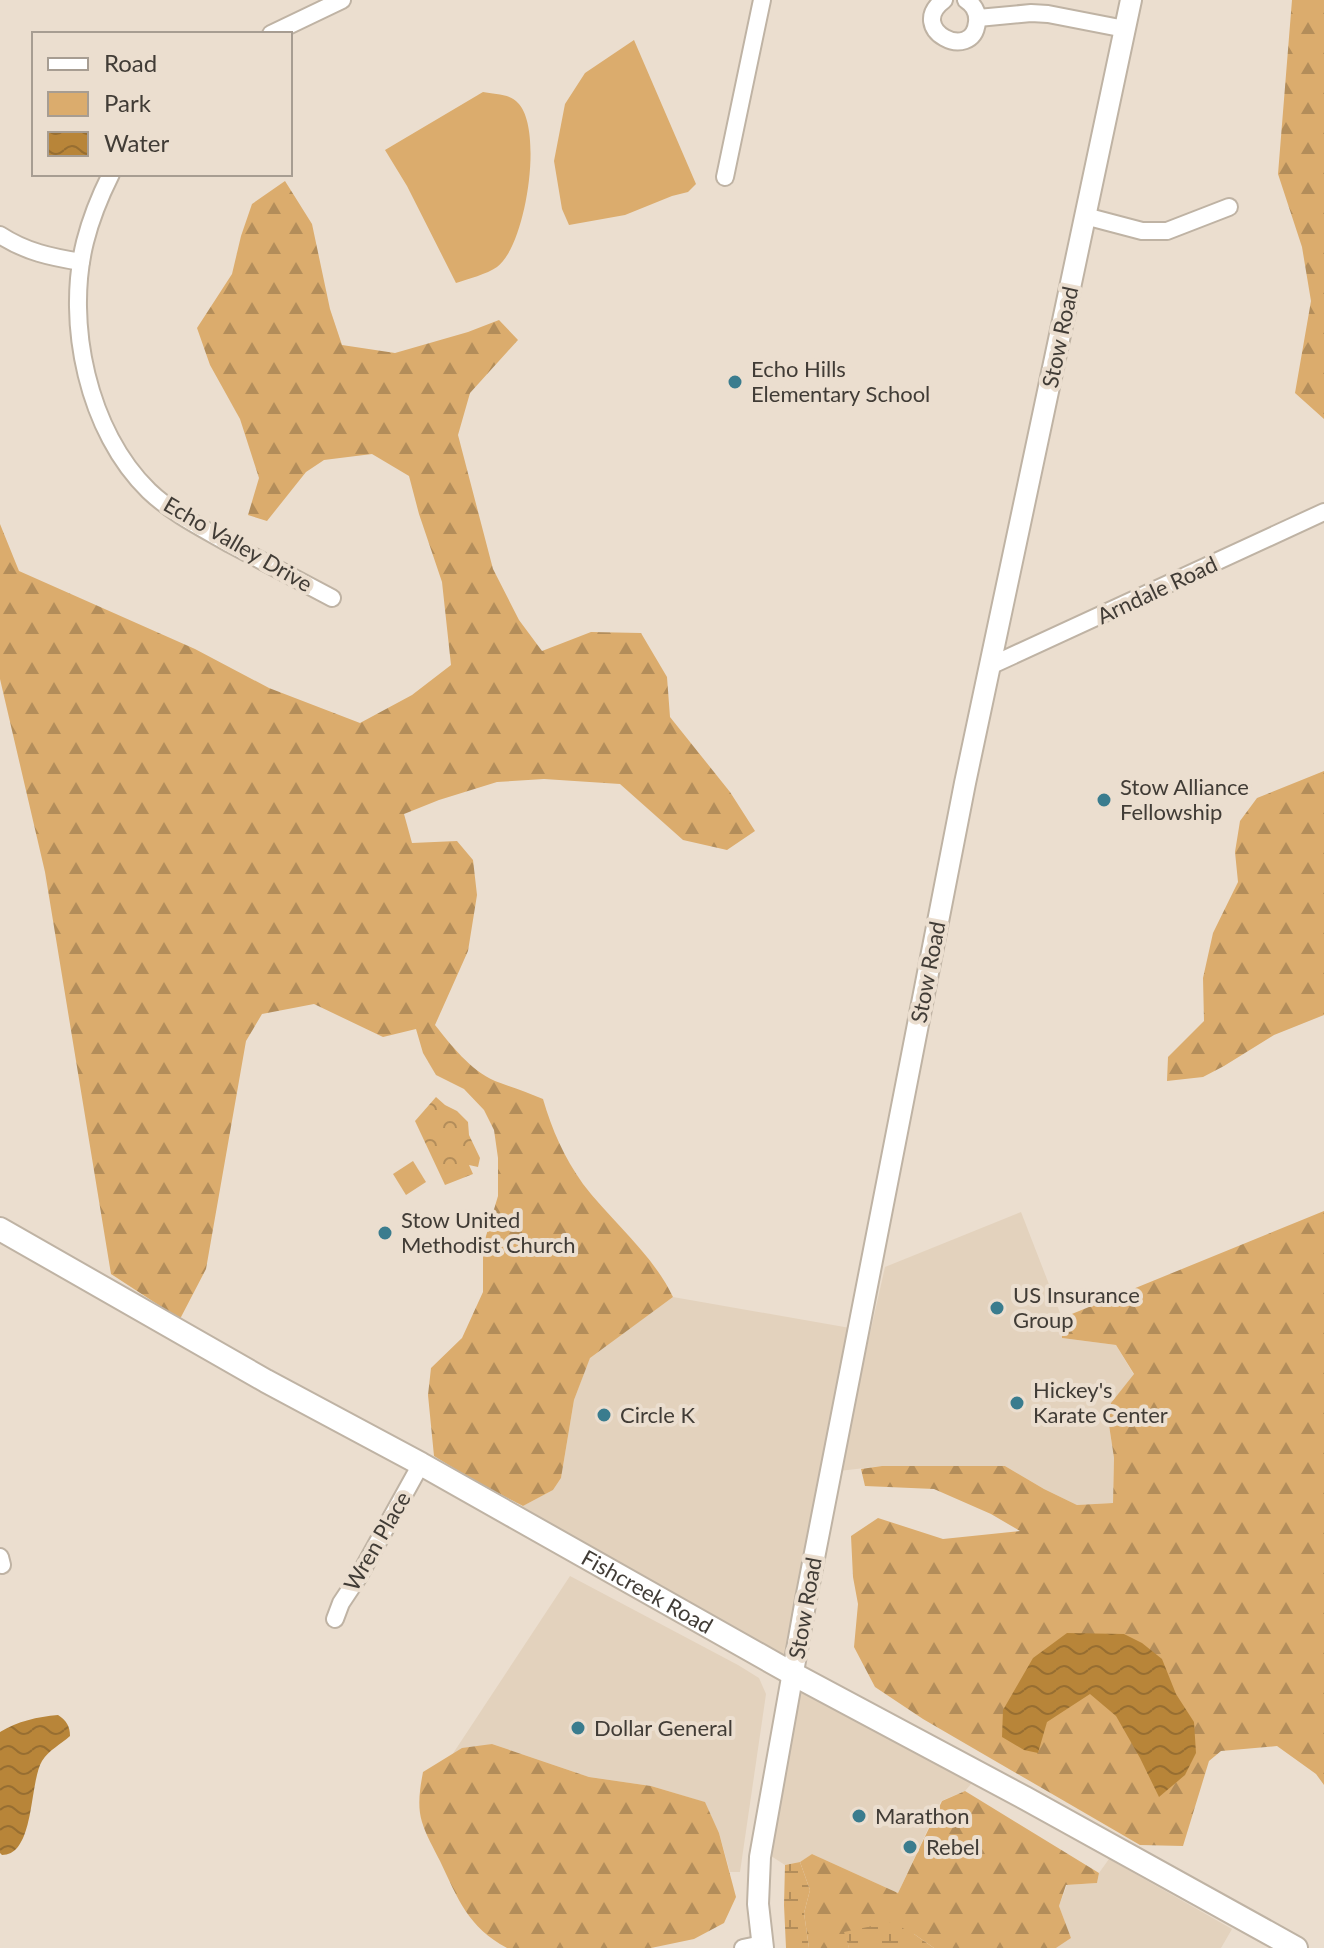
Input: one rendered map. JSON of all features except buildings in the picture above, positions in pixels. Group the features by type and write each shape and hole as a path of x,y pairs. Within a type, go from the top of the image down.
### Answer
{"main road":[{"name":"Fishcreek Road","path":"0,1229 793,1674 1296,1948"}],"street":[{"path":"275,32 342,0"},
{"path":"725,177 762,0"},
{"path":"944,0 934,12 935,29 948,41 956,42 965,40 977,27 976,10 966,0"},
{"name":"Stow Road","path":"756,1947 760,1857 806,1599 990,666 1131,0"},
{"path":"978,18 1048,14 1125,29"},
{"name":"Echo Valley Drive","path":"110,176 85,243 81,262 79,323 87,376 111,439 131,470 162,502 199,527 332,598"},
{"path":"1085,216 1142,231 1167,231 1229,207"},
{"path":"0,235 26,250 81,262"},
{"name":"Arndale Road","path":"990,666 1324,512"},
{"name":"Wren Place","path":"335,1619 341,1603 421,1464"}],"shaded area":[{"path":"1021,1212 1062,1318 1062,1338 1116,1345 1134,1375 1109,1425 1114,1458 1113,1503 1077,1505 1005,1466 882,1466 839,1471 885,1267"},
{"path":"673,1297 850,1328 790,1666 519,1515 523,1506 553,1490 561,1478 574,1400 590,1357"},
{"path":"570,1576 759,1678 766,1694 740,1872 730,1872 719,1833 704,1802 651,1786 589,1777 492,1744 452,1755"},
{"path":"797,1683 976,1778 965,1791 941,1801 898,1893 812,1854 800,1862 785,1865 771,1856"},
{"path":"1109,1859 1232,1929 1221,1948 1056,1948 1071,1938 1059,1906 1067,1885 1097,1883 1099,1873"}],"green space":[{"path":"1292,0 1324,0 1324,419 1295,393 1311,301 1302,247 1278,174"},
{"path":"634,40 696,184 688,192 625,215 569,225 562,209 554,161 565,104 585,73"},
{"path":"483,92 511,98 526,117 530,137 528,187 516,236 507,255 493,270 456,283 407,186 385,150"},
{"path":"285,181 312,224 330,309 342,345 395,353 499,320 518,340 470,393 458,435 493,569 519,620 542,651 591,632 641,633 667,677 670,717 730,792 755,831 727,850 683,840 620,784 544,779 497,782 404,814 412,843 457,841 473,860 477,895 468,951 435,1025 477,1070 495,1081 543,1099 559,1143 576,1174 654,1266 673,1297 590,1358 574,1400 561,1478 553,1490 523,1506 434,1456 428,1395 431,1368 462,1338 483,1292 483,1246 498,1196 498,1158 494,1130 484,1110 464,1089 436,1075 423,1053 416,1029 383,1037 314,1004 262,1014 246,1041 206,1269 180,1319 111,1274 45,872 0,679 0,524 19,571 195,649 269,688 360,723 412,695 451,665 442,582 409,476 372,454 324,460 306,472 267,521 248,515 259,478 240,419 210,365 197,328 232,274 252,204"},
{"path":"1324,771 1324,1015 1274,1035 1203,1077 1167,1081 1168,1057 1204,1021 1203,978 1213,933 1238,882 1235,852 1240,821 1257,798"},
{"path":"436,1097 468,1122 469,1135 480,1158 478,1167 469,1165 473,1174 445,1185 415,1121"},
{"path":"413,1161 426,1182 406,1195 393,1174"},
{"path":"1324,1211 1324,1785 1316,1774 1277,1746 1221,1751 1209,1761 1183,1846 1140,1845 923,1719 875,1687 854,1647 858,1604 851,1536 878,1518 943,1539 1020,1531 991,1514 934,1489 865,1486 861,1469 882,1466 1005,1466 1077,1505 1113,1503 1114,1458 1109,1425 1111,1403 1134,1374 1116,1345 1062,1338 1062,1318"},
{"path":"492,1744 589,1777 651,1786 705,1802 719,1833 736,1897 724,1923 694,1939 651,1948 507,1948 494,1940 473,1921 459,1900 426,1832 419,1803 423,1772 462,1748"},
{"path":"965,1791 1099,1873 1097,1883 1066,1885 1059,1906 1071,1938 1056,1948 934,1948 914,1934 845,1932 849,1948 809,1948 804,1913 810,1890 800,1862 812,1854 898,1893 942,1801"},
{"path":"800,1862 810,1890 804,1913 809,1948 786,1948 785,1865"},
{"path":"891,1922 934,1948 849,1948 844,1932"}],"water":[{"path":"1067,1633 1124,1634 1162,1659 1176,1694 1194,1722 1196,1753 1185,1775 1159,1797 1116,1716 1090,1694 1047,1722 1038,1753 1024,1750 1002,1737 1003,1710 1033,1658"},
{"path":"58,1715 67,1724 70,1736 42,1761 26,1831 13,1852 2,1855 0,1732 28,1720"}],"place":[{"name":"Echo Hills Elementary School","path":"735,382"},
{"name":"Stow Alliance Fellowship","path":"1104,800"},
{"name":"Stow United Methodist Church","path":"385,1233"},
{"name":"US Insurance Group","path":"997,1308"},
{"name":"Hickey's Karate Center","path":"1017,1403"},
{"name":"Circle K","path":"604,1415"},
{"name":"Dollar General","path":"578,1728"},
{"name":"Marathon","path":"859,1816"},
{"name":"Rebel","path":"910,1847"}]}
